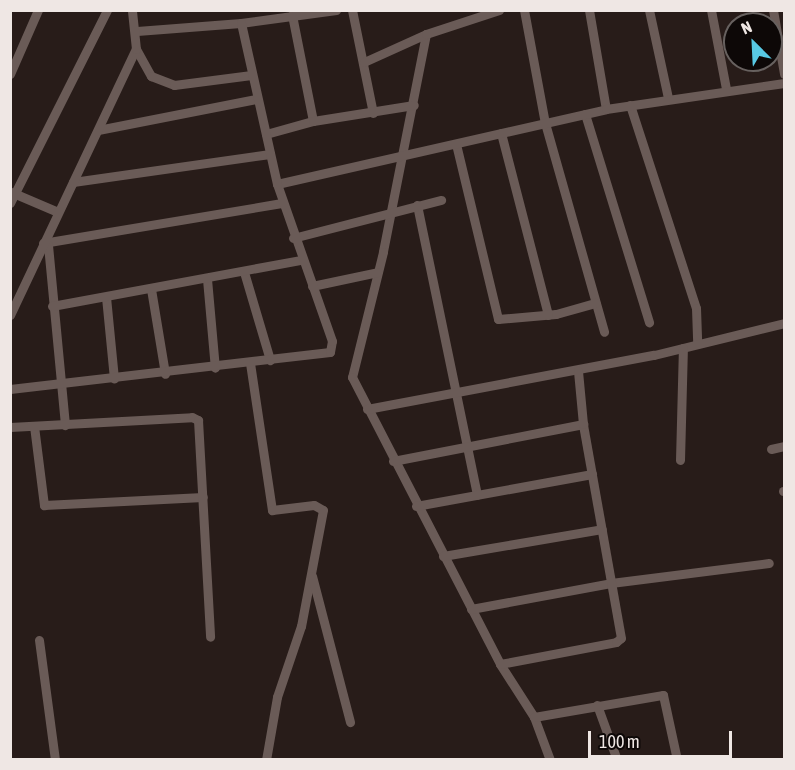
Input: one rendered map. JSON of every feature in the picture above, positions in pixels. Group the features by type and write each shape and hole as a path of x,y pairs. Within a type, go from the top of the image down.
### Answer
{"street":[{"path":"10,74 38,10"},
{"path":"58,212 12,196 107,10"},
{"path":"10,315 46,244 58,212 136,49 137,31 132,10"},
{"path":"137,31 241,23 336,10"},
{"path":"352,10 373,113"},
{"path":"364,62 426,34 499,10"},
{"path":"524,10 545,123 604,332"},
{"path":"589,10 606,109"},
{"path":"650,10 668,98"},
{"path":"711,10 726,89"},
{"path":"773,10 784,74"},
{"path":"292,15 313,121"},
{"path":"10,389 165,374 330,352 332,341 300,260 282,203 256,99 241,23"},
{"path":"426,34 414,105 378,272 352,377 416,506 500,664 534,717 550,759"},
{"path":"136,49 151,76 174,86 251,75"},
{"path":"277,184 606,109 784,82"},
{"path":"98,130 256,99"},
{"path":"266,134 313,121 414,105"},
{"path":"630,105 696,308 697,344"},
{"path":"585,114 649,322"},
{"path":"501,134 548,315"},
{"path":"456,144 496,317 502,321 548,315 595,303"},
{"path":"73,182 270,154"},
{"path":"293,238 390,210 441,200"},
{"path":"46,244 282,203"},
{"path":"417,205 477,495"},
{"path":"46,244 65,425"},
{"path":"52,306 300,260"},
{"path":"244,272 270,360"},
{"path":"312,286 378,272"},
{"path":"207,279 216,368"},
{"path":"151,289 165,374"},
{"path":"106,297 114,379"},
{"path":"367,409 455,391 578,371 784,323"},
{"path":"680,460 683,348"},
{"path":"250,363 272,510 322,507 300,632 277,697 266,759"},
{"path":"500,664 619,640 621,632 583,424 578,371"},
{"path":"10,427 196,418 204,496 210,637"},
{"path":"393,461 583,424"},
{"path":"34,426 44,505 204,496"},
{"path":"771,449 784,446"},
{"path":"416,506 592,474"},
{"path":"443,556 602,529"},
{"path":"471,609 611,583 769,563"},
{"path":"312,574 350,722"},
{"path":"39,640 55,759"},
{"path":"534,717 663,695 678,759"},
{"path":"597,705 617,759"}]}
